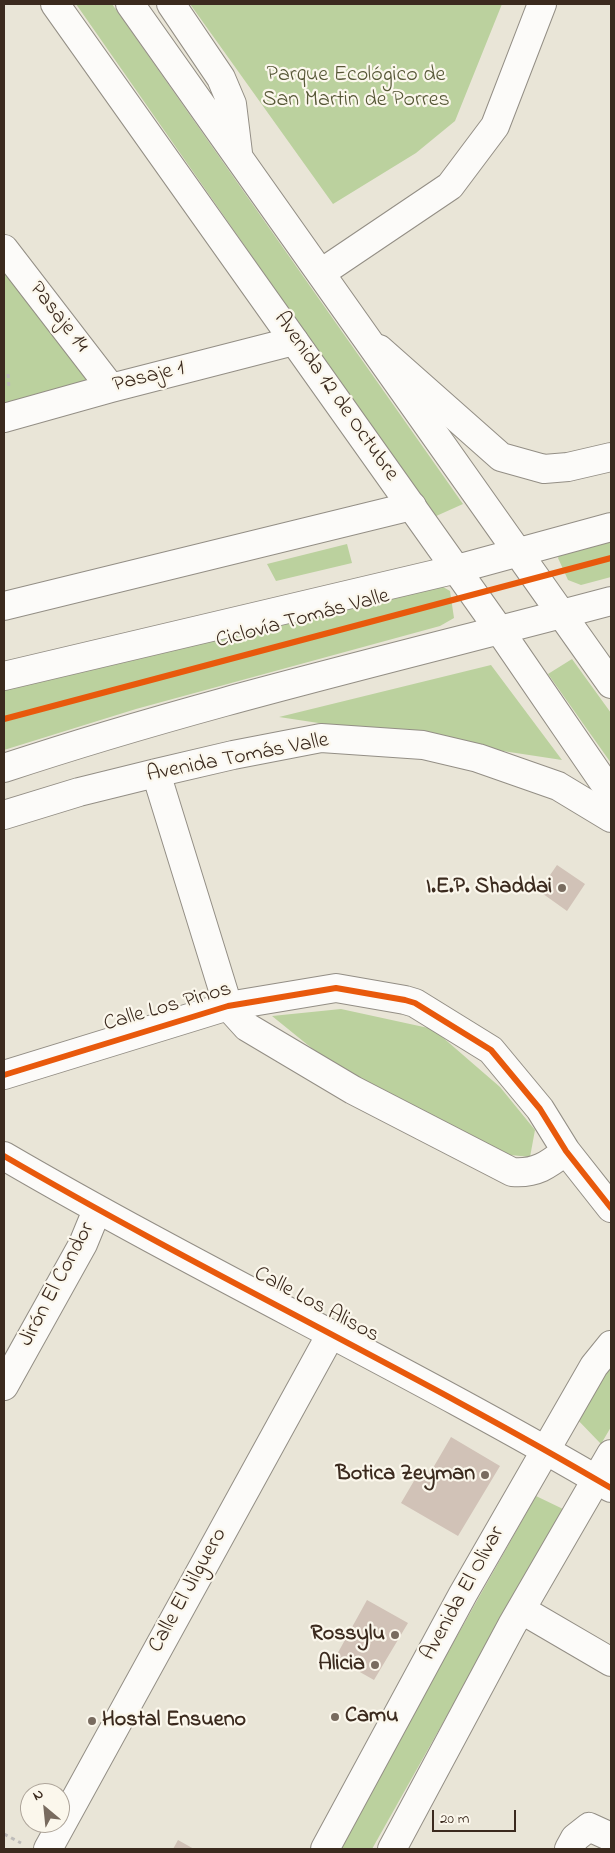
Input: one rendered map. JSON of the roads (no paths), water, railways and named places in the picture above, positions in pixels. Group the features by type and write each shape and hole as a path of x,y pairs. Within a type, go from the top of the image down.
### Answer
{"street":[{"name":"Avenida 12 de Octubre","path":"55,4 412,506 611,793"},
{"path":"130,4 611,684"},
{"path":"171,4 221,78 232,104 239,157"},
{"path":"321,273 450,186 495,126 542,4"},
{"name":"Pasaje 14","path":"4,248 111,388"},
{"name":"Pasaje 1","path":"4,418 111,388 294,341"},
{"path":"370,341 501,457 544,469 568,467 611,457"},
{"path":"4,606 412,506"},
{"path":"4,676 456,569 611,528"},
{"path":"4,768 97,737 292,683 611,601"},
{"name":"Avenida Tomás Valle","path":"4,815 79,792 233,755 321,738 423,744 478,758 558,786 611,818"},
{"path":"156,774 228,1006 247,1027 353,1090 512,1172 527,1173 542,1169 566,1151"},
{"name":"Calle Los Pinos","path":"4,1075 228,1006 336,988 415,1003 491,1050 540,1109 566,1151 611,1208"},
{"name":"Calle Los Alisos","path":"4,1156 97,1210 331,1334 604,1484"},
{"name":"Jirón El Condor","path":"4,1386 84,1244 97,1210"},
{"name":"Calle El Jilguero","path":"37,1847 331,1334"},
{"name":"Avenida El Olivar","path":"325,1849 463,1594 594,1366 611,1345"},
{"path":"392,1849 512,1624 604,1484 611,1454"},
{"path":"522,1610 611,1662"},
{"path":"569,1849 575,1838 589,1827 611,1837"}],"place":[{"name":"I.E.P. Shaddai","path":"562,888"},
{"name":"Botica Zeyman","path":"485,1475"},
{"name":"Rossylu","path":"395,1635"},
{"name":"Alicia","path":"375,1665"},
{"name":"Camu","path":"335,1717"},
{"name":"Hostal Ensueno","path":"92,1721"}],"park label":[{"name":"Parque Ecológico de San Martin de Porres","path":"356,88"}]}
